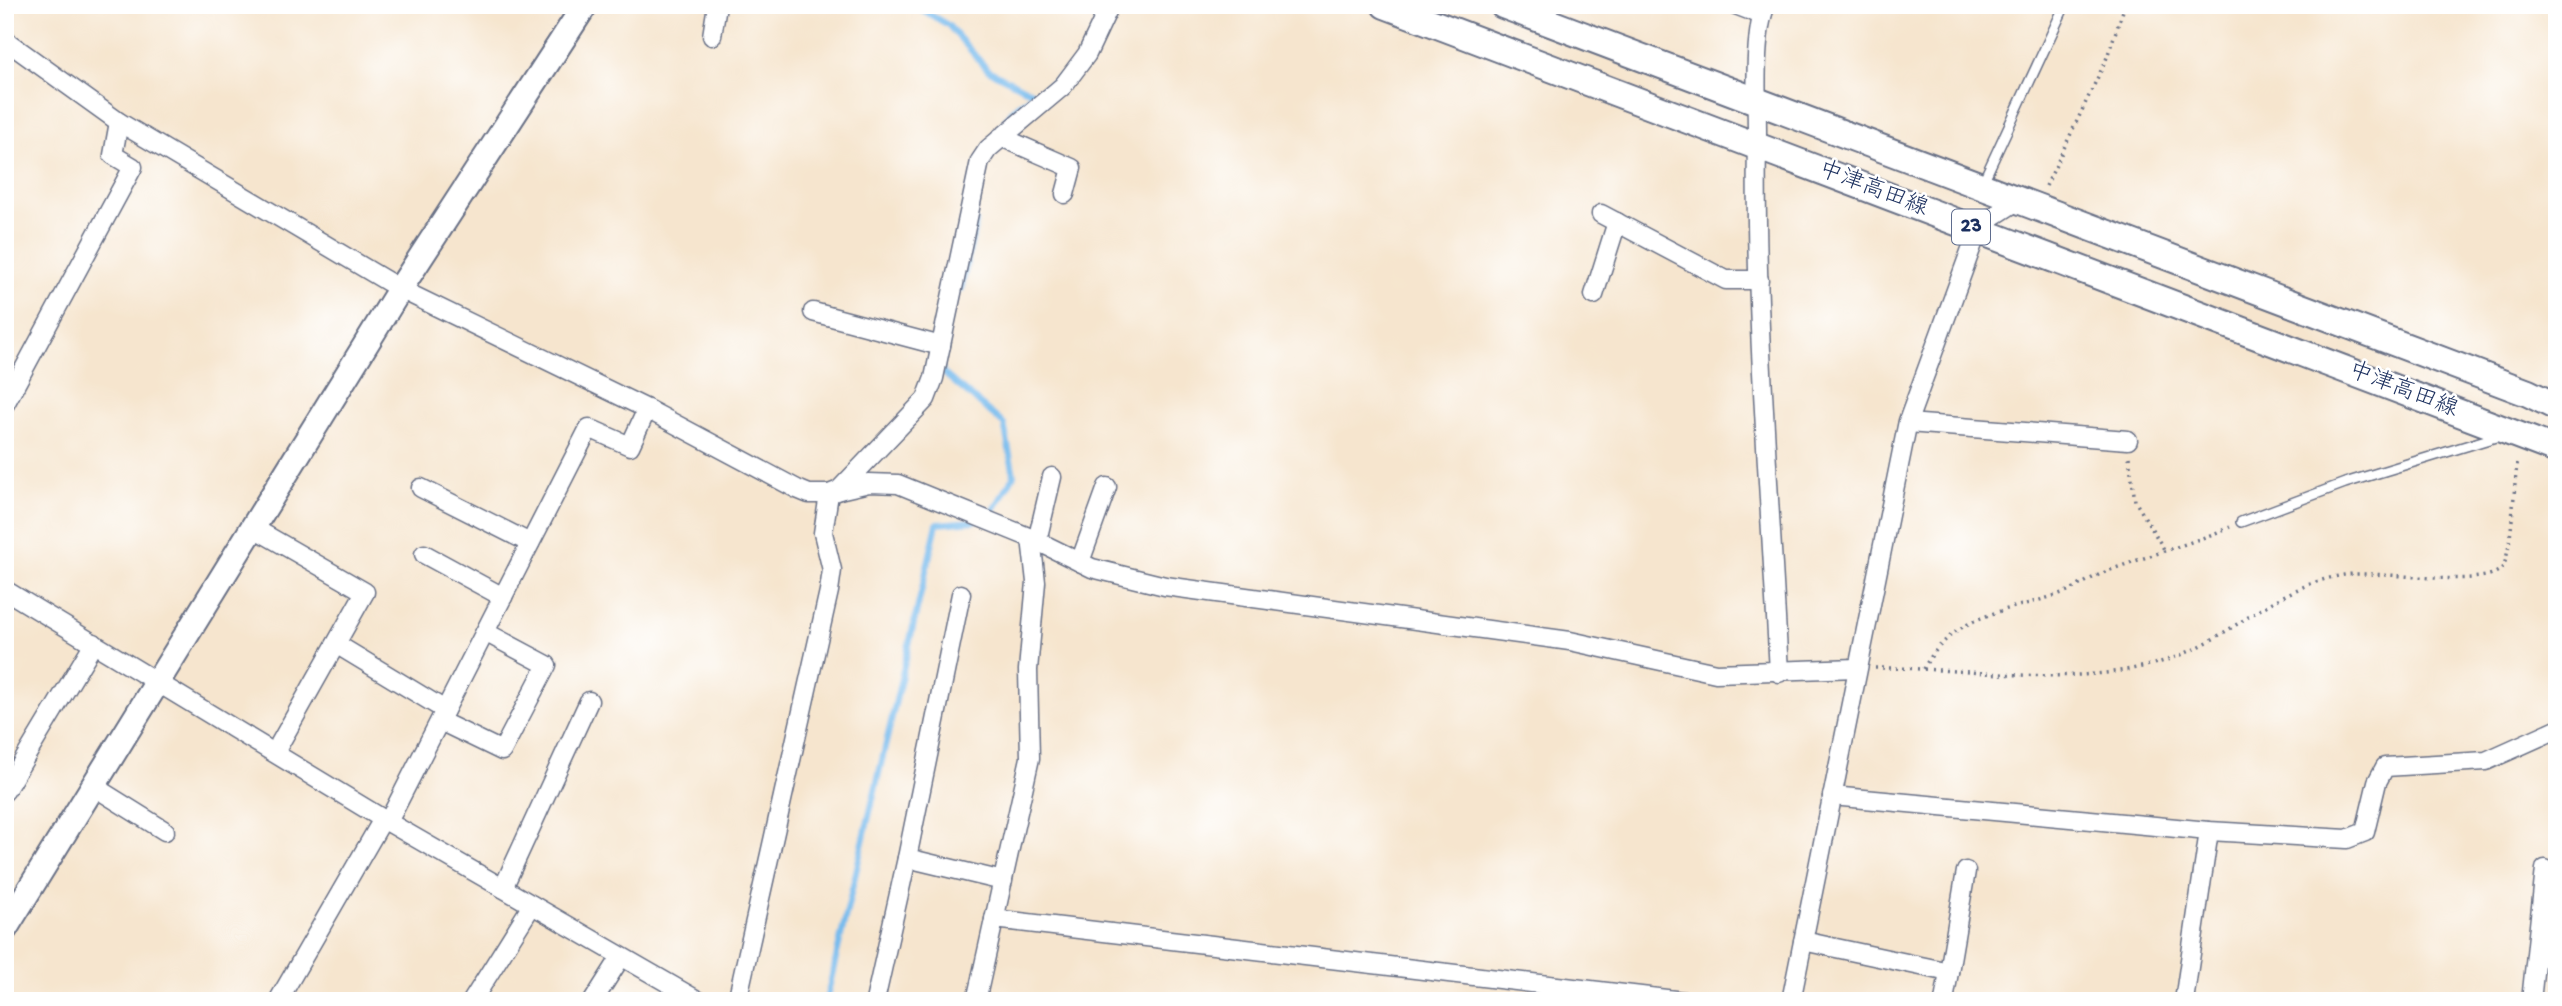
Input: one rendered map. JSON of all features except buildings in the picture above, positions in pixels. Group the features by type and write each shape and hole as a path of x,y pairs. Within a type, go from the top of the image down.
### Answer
{"main road":[{"name":"中津高田線","path":"1385,5 2557,450"},
{"name":"中津高田線","path":"1503,5 2528,393 2557,407"}],"street":[{"path":"712,36 716,5"},
{"path":"737,1001 830,591 832,570 823,533 834,492 926,399 941,346 978,169 984,153 1072,76 1087,54 1110,5"},
{"path":"5,929 400,289 581,7"},
{"path":"1764,13 1756,146 1759,280 1779,673"},
{"path":"5,40 119,122 400,289 647,409 809,494 834,492 869,483 898,484 1034,539 1080,562 1126,578 1176,588 1570,641 1716,673 1779,673 1857,668"},
{"path":"5,404 133,167 113,155 119,122"},
{"path":"1001,137 1072,167 1065,194"},
{"path":"1791,1001 1908,423 1922,377 1978,230 1983,223 2028,204"},
{"path":"1601,214 1726,280 1759,280"},
{"path":"1594,295 1617,222"},
{"path":"813,312 941,346"},
{"path":"2528,393 2557,402"},
{"path":"278,1001 386,820 589,428 630,446 647,409"},
{"path":"1908,423 2128,440"},
{"path":"878,450 889,475 898,484"},
{"path":"976,1001 1030,758 1028,670 1036,582 1034,539 1052,477"},
{"path":"421,488 530,543"},
{"path":"1080,562 1107,488"},
{"path":"252,527 365,592 275,752"},
{"path":"424,554 503,597"},
{"path":"5,590 386,820 699,1001"},
{"path":"875,1001 961,594"},
{"path":"336,644 442,715 502,751 547,665 485,632"},
{"path":"5,791 94,643"},
{"path":"503,888 589,701"},
{"path":"1832,796 2209,831 2356,838 2367,827 2377,782 2385,767 2486,761 2557,729"},
{"path":"93,786 165,831"},
{"path":"2184,1001 2209,831"},
{"path":"907,858 1003,881"},
{"path":"2531,1001 2545,869"},
{"path":"1944,1001 1966,871"},
{"path":"472,1001 532,905"},
{"path":"995,919 1683,1001"},
{"path":"1803,941 1949,972"},
{"path":"593,1001 621,957"}],"lane":[{"path":"1723,5 1764,13"},
{"path":"1982,186 2065,5"},
{"path":"2241,522 2379,472 2518,435"}],"path":[{"path":"2028,204 2106,60 2125,5"},
{"path":"1857,668 2044,676 2106,674 2186,653 2263,605 2333,577 2358,573 2446,578 2486,576 2499,570 2508,553 2518,435"},
{"path":"2128,440 2135,501 2165,551"},
{"path":"1923,669 1936,648 1947,637 1987,613 2069,590 2100,574 2241,522"}],"waterway":[{"path":"914,5 948,25 988,70 1035,94"},
{"path":"997,133 1014,108 1061,77"},
{"path":"961,290 976,222"},
{"path":"942,368 943,373 1004,424 1014,475 988,520"},
{"path":"826,1001 937,524 974,521"}]}
